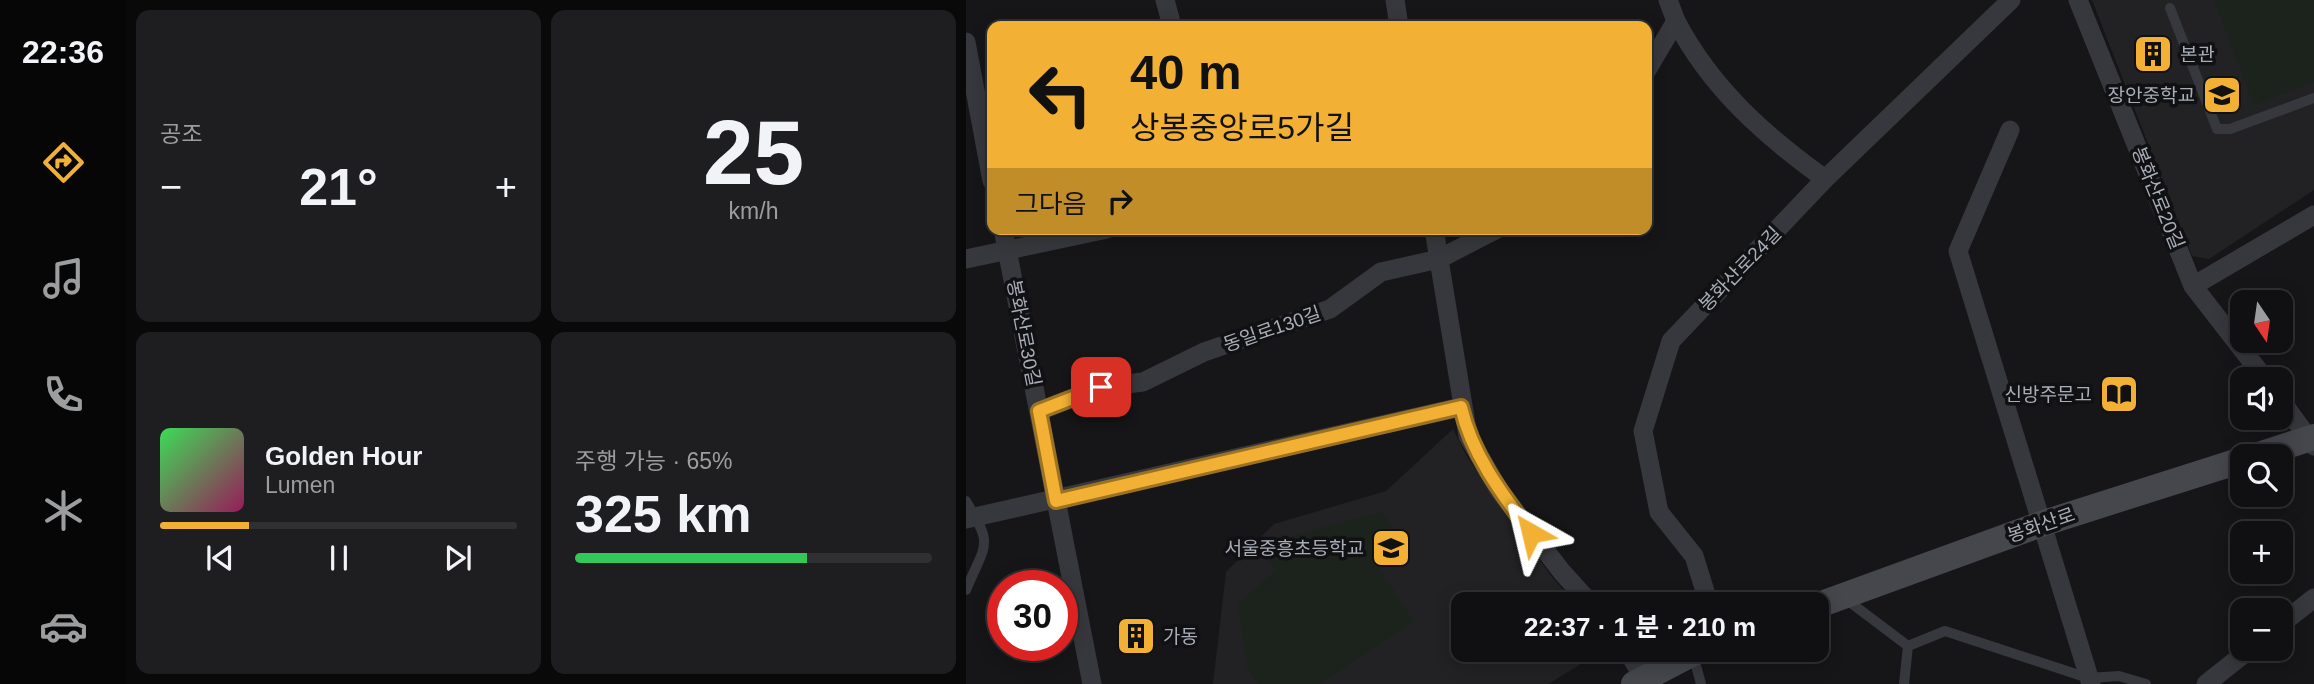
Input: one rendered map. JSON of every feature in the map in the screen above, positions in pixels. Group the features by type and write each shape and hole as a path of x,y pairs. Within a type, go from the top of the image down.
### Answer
{"main road":[{"path":"2293,446 2313,441"},
{"name":"봉화산로","path":"1829,601 2043,523 2230,464"},
{"path":"1639,681 1676,662"}],"street":[{"path":"1165,0 1171,21"},
{"path":"1395,0 1398,21"},
{"path":"1668,0 1696,58 1726,94 1763,132 1825,179"},
{"name":"봉화산로24길","path":"1705,592 1693,556 1659,512 1643,431 1671,341 1825,179 2011,0"},
{"name":"봉화산로20길","path":"2078,0 2193,286 2256,367"},
{"path":"1652,62 1676,21"},
{"path":"966,42 987,141"},
{"path":"2010,130 1958,251 2090,681"},
{"path":"2193,286 2314,215"},
{"name":"봉화산로30길","path":"1004,235 1092,684"},
{"path":"966,259 1079,235"},
{"path":"1435,235 1461,407 1468,436 1499,490 1580,592"},
{"name":"동일로130길","path":"1039,411 1101,387 1143,382 1204,352 1330,309 1381,272 1439,259 1485,235"},
{"path":"969,512 1056,501 1461,407"},
{"path":"2293,416 2313,441"},
{"path":"2293,615 2314,598"},
{"path":"2206,684 2235,661"},
{"path":"1631,662 1639,681"}],"lane":[{"path":"2170,8 2217,129 2230,130 2314,98"},
{"path":"966,590 986,541 984,530 969,512"},
{"path":"1843,596 1908,646"},
{"path":"1908,646 1945,631 2090,681 2119,676 2146,684"},
{"path":"1904,684 1908,646"},
{"path":"1698,662 1701,684"}],"shaded area":[{"name":"장안중학교","path":"2092,0 2314,0 2314,190 2209,259 2192,256"},
{"path":"2214,0 2314,0 2314,82 2254,105"},
{"name":"서울중흥초등학교","path":"1453,429 1466,455 1551,576 1565,592 1451,592 1451,662 1584,662 1548,684 1213,684 1226,572 1274,524 1386,491"},
{"path":"1381,512 1399,536 1371,556 1414,622 1319,684 1258,684 1247,667 1238,603 1277,570 1264,554 1278,540"}],"place":[{"name":"본관","path":"2153,54"},
{"name":"장안중학교","path":"2222,95"},
{"name":"신방주문고","path":"2119,394"},
{"name":"서울중흥초등학교","path":"1391,548"},
{"name":"가동","path":"1136,636"}],"route":[{"path":"1101,387 1039,411 1056,501 1461,407 1468,436 1499,490 1531,533"}]}
